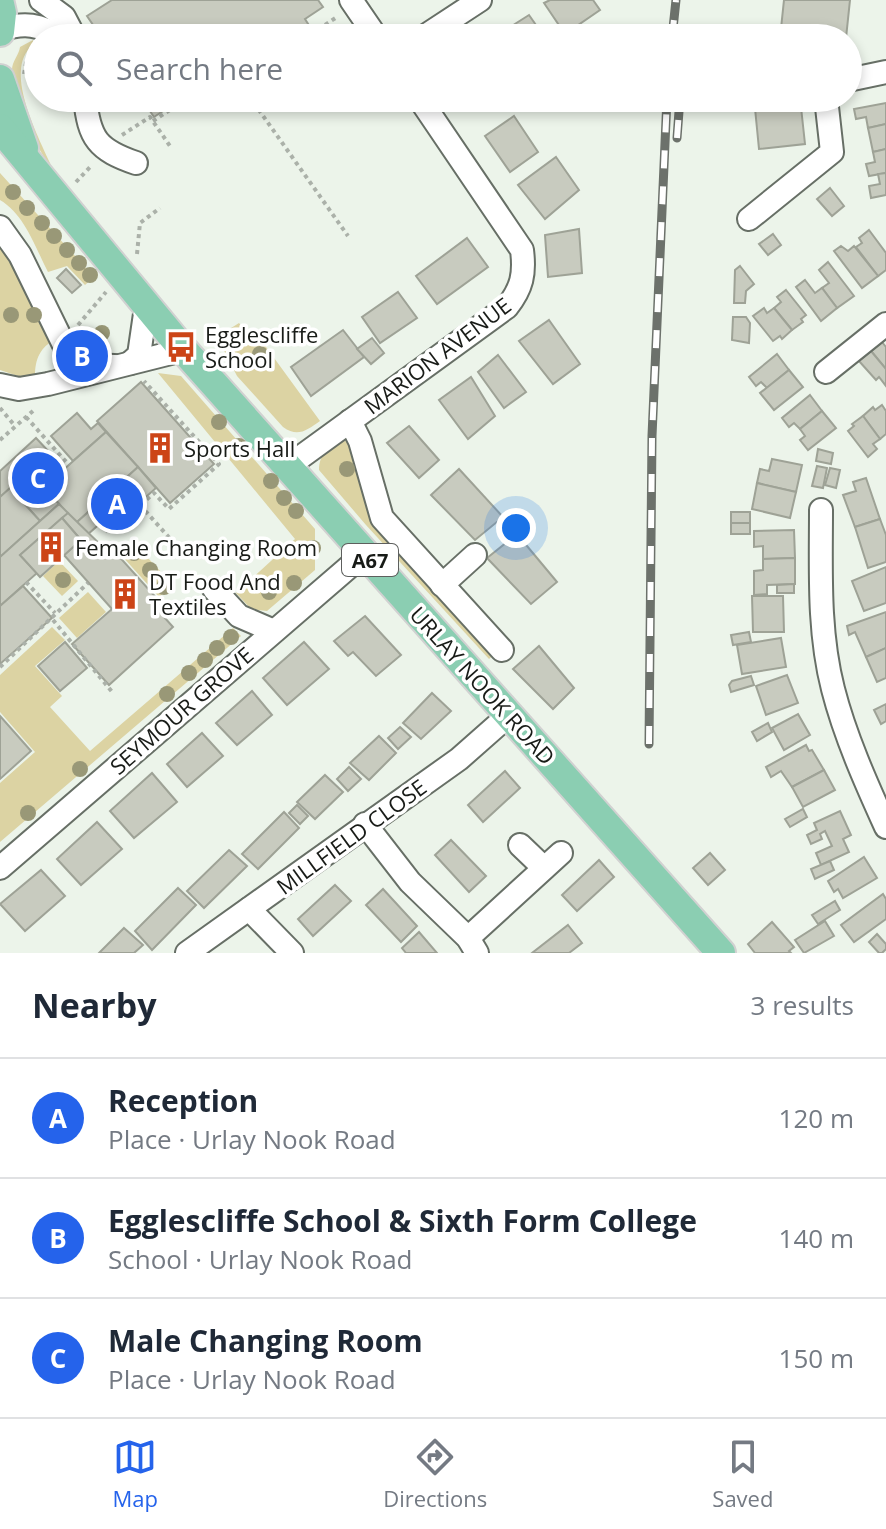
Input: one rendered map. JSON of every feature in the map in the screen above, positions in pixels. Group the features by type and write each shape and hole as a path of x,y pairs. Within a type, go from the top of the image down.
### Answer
{"main road":[{"path":"0,4 0,31"},
{"name":"URLAY NOOK ROAD","path":"12,80 28,160"},
{"name":"URLAY NOOK ROAD","path":"0,128 183,350 721,953"}],"street":[{"path":"443,24 480,0"},
{"path":"47,1 68,24"},
{"path":"345,7 363,24"},
{"path":"0,31 15,25 24,25"},
{"path":"862,77 886,72"},
{"path":"86,112 93,137 113,156 136,163"},
{"name":"MARION AVENUE","path":"287,467 507,307 518,292 525,274 522,250 429,112"},
{"path":"749,219 832,152 828,112"},
{"path":"0,227 20,255 66,349 73,357 87,363 129,369"},
{"path":"129,369 139,355 146,307"},
{"path":"826,372 886,324"},
{"path":"0,385 13,389 35,387 129,369 183,350"},
{"path":"350,421 360,441 382,518 502,650"},
{"path":"821,510 821,607 833,688 886,827"},
{"name":"SEYMOUR GROVE","path":"0,868 364,554"},
{"path":"442,585 475,555"},
{"path":"214,589 239,616 274,631"},
{"name":"MILLFIELD CLOSE","path":"187,953 459,759 510,714"},
{"path":"365,824 410,882 472,946 552,860 520,845"},
{"path":"249,909 292,953"}],"path":[{"path":"323,24 345,7"},
{"path":"153,121 167,112"},
{"path":"260,112 348,236"},
{"path":"114,140 150,117 170,146"},
{"path":"71,187 97,159"},
{"path":"129,253 138,264 136,249 140,223 160,208"},
{"path":"74,334 79,323 111,287"},
{"path":"100,523 109,533 154,493 169,509 219,464 129,369"},
{"path":"0,440 38,404"},
{"path":"0,408 15,426"},
{"path":"26,417 69,465"},
{"path":"140,505 174,543"},
{"path":"26,582 54,616 70,639 70,644 113,693"},
{"path":"0,667 88,583"}],"shaded area":[{"path":"24,45 21,72 24,112 28,112 56,176 27,125 16,98 12,67 20,47"},
{"path":"0,173 94,277 85,285 67,266 48,272 23,223 0,200"},
{"path":"0,241 56,339 40,354 35,376 18,376 0,370"},
{"path":"239,323 254,342 261,340 320,421 302,432 288,430 237,376 217,337"},
{"path":"158,373 181,376 315,529 315,570 267,611 251,609 236,593 295,539"},
{"path":"342,439 352,445 374,512 496,653 489,659 319,470 326,452"},
{"path":"135,544 173,585 159,597 122,556"},
{"path":"59,561 78,581 62,596 43,576"},
{"path":"88,592 106,612 77,638 59,618"},
{"path":"52,627 65,640 35,666 62,696 50,707 90,751 233,628 241,636 0,842 0,783 35,752 0,712 0,675"}],"building":[{"path":"112,0 318,0 323,7 305,19 308,24 92,24 87,16"},
{"path":"550,0 593,0 600,10 580,24 558,24 544,3"},
{"path":"784,0 850,0 847,24 781,24"},
{"path":"529,15 535,24 515,24"},
{"path":"886,103 886,124 868,128 866,117 856,119 855,112 862,112 862,108"},
{"path":"755,112 802,112 805,144 759,149"},
{"path":"514,116 538,152 510,172 485,136"},
{"path":"886,124 886,149 873,152 868,128"},
{"path":"886,149 886,173 869,176 866,164 875,162 873,152"},
{"path":"556,157 579,190 545,219 518,185"},
{"path":"886,173 886,195 871,198 869,186 880,184 878,174"},
{"path":"830,188 844,206 832,216 817,199"},
{"path":"579,229 582,273 548,277 545,235"},
{"path":"869,230 886,253 886,270 878,276 856,247 862,243 859,238"},
{"path":"773,234 781,245 768,255 759,244"},
{"path":"467,238 488,267 437,304 416,276"},
{"path":"841,246 848,251 854,246 878,276 862,288 834,251"},
{"path":"828,262 854,296 837,308 822,288 829,283 819,270"},
{"path":"740,266 754,284 746,291 745,303 734,303 735,270"},
{"path":"66,269 81,285 72,293 57,278"},
{"path":"805,280 815,293 822,288 837,308 821,321 796,287"},
{"path":"786,290 806,315 801,319 803,322 792,330 774,308 781,302 777,297"},
{"path":"398,292 417,318 380,343 362,317"},
{"path":"764,308 767,313 774,308 792,330 782,339 780,336 773,341 753,316"},
{"path":"733,317 746,317 750,323 749,343 732,340"},
{"path":"549,320 580,364 553,384 519,341"},
{"path":"343,330 364,357 311,396 291,367"},
{"path":"372,338 384,353 371,364 357,349"},
{"path":"882,342 886,347 886,369 871,351"},
{"path":"871,351 886,369 886,386 859,361"},
{"path":"777,354 789,370 767,388 761,382 756,386 749,377"},
{"path":"498,355 526,392 504,408 478,372"},
{"path":"789,370 803,387 774,410 760,393"},
{"path":"471,377 495,416 468,439 439,400"},
{"name":"Sports Hall","path":"141,382 214,464 170,503 97,421"},
{"path":"810,395 822,411 800,429 794,423 789,427 782,418"},
{"path":"882,405 886,411 886,434 880,439 863,416 873,407 875,410"},
{"path":"822,411 836,428 808,450 800,440 805,436 800,429"},
{"path":"77,413 91,429 98,423 106,432 73,461 51,436"},
{"path":"863,416 880,439 873,444 877,449 868,457 848,431"},
{"path":"409,426 439,460 419,478 387,443"},
{"path":"106,432 138,467 76,523 44,487"},
{"path":"36,438 50,453 0,497 0,471"},
{"path":"818,449 833,453 831,464 816,461"},
{"path":"50,453 64,469 44,487 59,504 40,521 10,488"},
{"path":"772,459 802,465 796,492 757,483 760,469 769,471"},
{"path":"817,466 827,468 823,488 812,486"},
{"path":"138,467 156,488 111,528 104,520 87,535 76,523"},
{"path":"830,468 840,470 836,488 825,485"},
{"path":"459,469 503,517 475,540 431,495"},
{"path":"866,478 880,519 855,527 843,495 856,491 853,482"},
{"path":"757,483 796,492 790,518 752,509"},
{"path":"10,488 40,521 0,557 0,497"},
{"path":"59,504 68,513 20,555 37,573 0,606 0,557"},
{"path":"731,512 750,512 750,523 731,523"},
{"name":"DT Food And Textiles","path":"68,513 112,556 116,553 160,602 155,607 173,627 109,685 72,644 112,609 64,555 81,540 62,518"},
{"name":"Female Changing Room","path":"62,518 81,540 40,577 20,555"},
{"path":"880,519 886,535 886,562 868,568 855,527"},
{"path":"731,523 750,523 750,534 731,534"},
{"path":"794,530 795,558 763,559 763,546 754,547 754,531"},
{"path":"517,534 557,582 531,604 487,558"},
{"path":"795,558 795,584 767,585 767,594 754,595 754,571 763,570 763,559"},
{"path":"886,567 886,603 864,611 852,581"},
{"path":"794,584 794,593 777,593 777,585"},
{"path":"23,586 52,618 0,664 0,606"},
{"path":"752,596 783,596 784,632 753,632"},
{"path":"886,612 886,648 866,657 855,632 849,635 847,626"},
{"path":"365,616 401,655 376,676 353,652 348,656 334,641"},
{"path":"749,632 751,642 733,645 731,635"},
{"path":"781,638 786,667 742,674 737,645"},
{"path":"65,642 87,668 60,691 38,666"},
{"path":"304,642 329,669 287,705 263,678"},
{"path":"539,646 574,688 553,709 513,669"},
{"path":"886,648 886,678 877,682 866,657"},
{"path":"787,675 798,703 766,715 756,686"},
{"path":"751,676 754,685 731,692 729,685 732,681"},
{"path":"252,691 272,715 237,745 216,723"},
{"path":"432,693 451,711 421,739 403,723"},
{"path":"886,704 886,721 881,724 874,710"},
{"path":"798,714 810,735 784,750 772,728"},
{"path":"0,716 31,751 0,779"},
{"path":"768,723 772,732 757,741 752,732"},
{"path":"400,727 411,737 398,749 388,738"},
{"path":"202,733 223,756 187,787 167,764"},
{"path":"379,736 396,753 369,780 350,763"},
{"path":"806,745 824,770 792,787 781,771 771,777 766,767"},
{"path":"349,767 361,779 348,791 337,779"},
{"path":"824,770 835,790 803,807 792,787"},
{"path":"505,771 520,788 483,822 468,805"},
{"path":"152,773 177,802 134,838 110,811"},
{"path":"325,775 343,792 315,819 297,802"},
{"path":"297,805 308,816 300,824 289,813"},
{"path":"803,809 807,817 790,827 785,819"},
{"path":"840,811 851,835 843,839 849,852 821,865 816,853 832,846 825,831 820,834 822,839 811,844 807,835 817,830 814,823"},
{"path":"284,812 299,828 258,869 242,854"},
{"path":"97,822 122,849 81,885 57,859"},
{"path":"451,840 486,876 469,892 435,855"},
{"path":"229,850 247,866 204,908 187,891"},
{"path":"710,853 725,870 708,885 693,868"},
{"path":"864,857 877,878 843,898 838,889 834,892 828,881"},
{"path":"599,860 614,877 577,911 562,895"},
{"path":"830,861 834,870 815,879 811,869"},
{"path":"41,870 65,896 25,931 0,904"},
{"path":"335,885 351,901 313,936 298,919"},
{"path":"178,888 196,905 152,950 135,931"},
{"path":"383,889 417,926 401,942 366,905"},
{"path":"883,894 886,919 854,942 841,925"},
{"path":"835,901 840,910 818,924 812,915"},
{"path":"825,921 834,936 804,953 795,940"},
{"path":"772,922 794,947 789,951 791,953 755,953 748,944"},
{"path":"568,925 582,943 569,953 532,953"},
{"path":"124,928 143,945 134,953 99,953"},
{"path":"419,932 437,953 406,953 402,948"},
{"path":"877,934 886,944 882,953 869,942"}],"railway":[{"path":"673,24 676,0"},
{"path":"649,744 652,436 666,112"},
{"path":"677,138 679,112"}],"place":[{"name":"Egglescliffe School","path":"181,347"},
{"name":"Egglescliffe School & Sixth Form College","path":"82,356"},
{"name":"Sports Hall","path":"160,448"},
{"name":"Male Changing Room","path":"38,478"},
{"name":"Reception","path":"117,504"},
{"name":"Female Changing Room","path":"51,547"},
{"name":"DT Food And Textiles","path":"125,594"}]}
